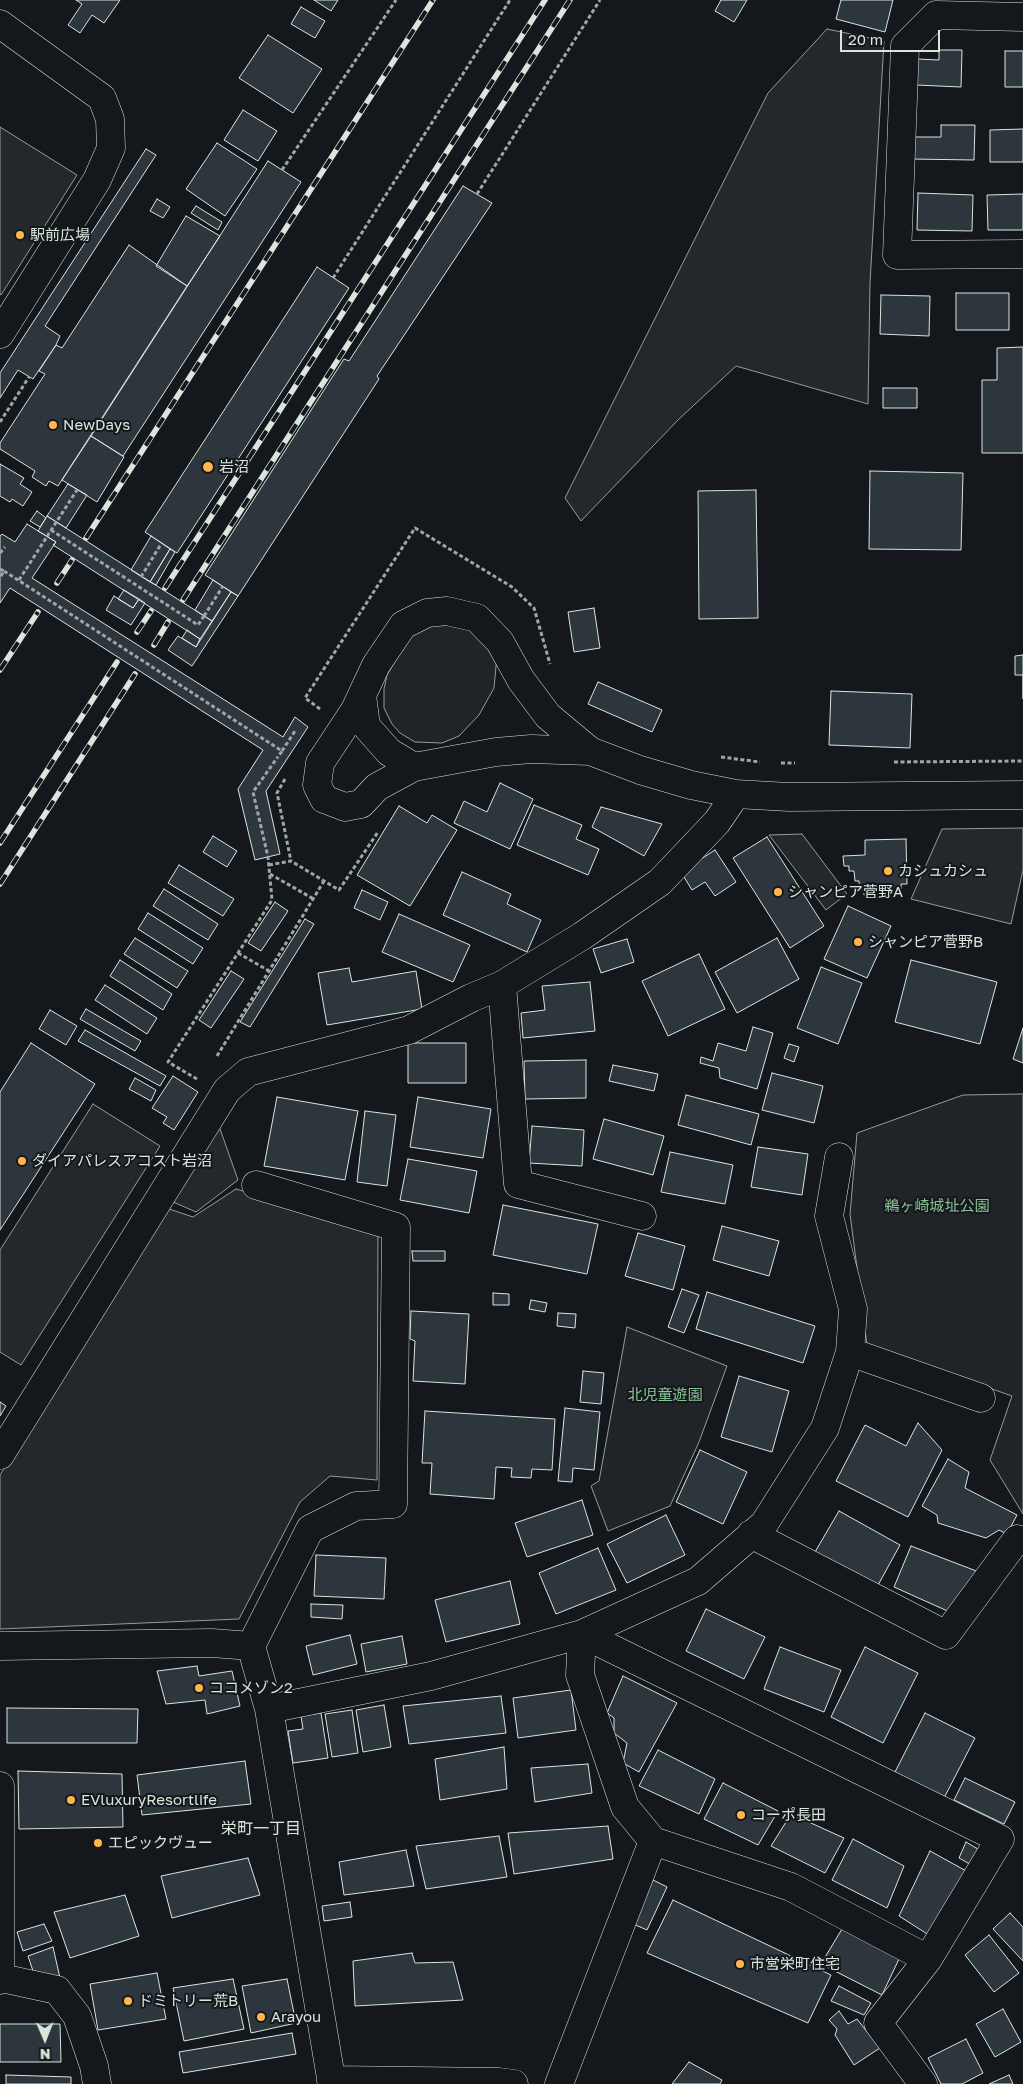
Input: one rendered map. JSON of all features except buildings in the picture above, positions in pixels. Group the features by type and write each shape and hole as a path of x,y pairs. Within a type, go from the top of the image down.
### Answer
{"street":[{"path":"1023,17 936,15 905,46 897,255 1023,254"},
{"path":"0,24 102,98 110,119 111,148 97,180 0,334"},
{"path":"590,751 548,716 521,680 500,642 477,618 447,611 427,613 403,625 376,664 355,710 320,763 316,785 324,799 345,807 361,804 378,787 414,767 496,752 531,749 590,751 640,770 691,785 736,794 789,798 1023,795"},
{"path":"362,695 366,726 389,752 414,767"},
{"path":"0,1455 226,1093 248,1072 409,1030 471,998 502,985 582,936 660,882 717,822 736,794"},
{"path":"502,985 518,1184 642,1216"},
{"path":"269,1709 431,1676 582,1634 698,1581 764,1524 825,1428 850,1352 853,1309 830,1216 839,1157"},
{"path":"256,1185 396,1227 393,1504 356,1506 310,1529 251,1646 269,1709 332,2082 499,2082 514,2084"},
{"path":"850,1352 981,1398"},
{"path":"751,1534 946,1635 1017,1539 1023,1541"},
{"path":"582,1634 580,1675 626,1807 652,1841 791,1887 928,1959"},
{"path":"582,1634 1000,1839 928,1959 878,2023 923,2084"},
{"path":"0,1646 212,1643 251,1646"},
{"path":"0,1786 1,1979 57,1990 77,2016 98,2084"},
{"path":"559,2084 652,1841"}],"path":[{"path":"282,170 396,0"},
{"path":"333,278 510,0"},
{"path":"477,194 600,0"},
{"path":"0,422 29,377"},
{"path":"19,580 77,490"},
{"path":"51,530 198,625 223,586"},
{"path":"141,576 161,544"},
{"path":"0,553 4,546"},
{"path":"0,568 282,751"},
{"path":"0,578 4,571"},
{"path":"226,1093 168,1062 272,900 270,874 253,792 295,731"},
{"path":"268,865 291,861 339,890 379,829"},
{"path":"270,874 312,898"},
{"path":"226,1093 217,1055 324,881"},
{"path":"238,953 269,971"}],"green space":[{"path":"458,623 474,632 497,656 494,688 479,715 459,736 442,743 415,742 400,733 392,724 384,708 384,689 387,675 411,635 428,626"},
{"name":"鵜ヶ崎城址公園","path":"1023,1094 1023,1514 990,1460 1012,1396 867,1345 850,1214 857,1133 963,1095"},
{"name":"北児童遊園","path":"627,1327 727,1366 699,1442 670,1506 608,1531 591,1486 599,1481"}],"shaded area":[{"path":"827,29 884,41 870,283 868,404 736,366 678,420 581,521 565,498 768,93"},
{"name":"駅前広場","path":"0,127 77,175 1,295 0,294"},
{"path":"1023,828 1023,870 1011,924 911,899 942,829"},
{"path":"802,834 847,894 826,910 769,835"},
{"path":"93,1104 160,1146 21,1365 0,1352 0,1250"},
{"path":"219,1126 238,1180 196,1212 171,1201"},
{"path":"236,1189 378,1231 377,1480 330,1476 300,1502 239,1619 0,1629 0,1475 166,1208 193,1217"}],"railway":[{"path":"86,538 433,0"},
{"path":"165,588 545,0"},
{"path":"183,600 570,0"},
{"path":"57,583 72,560"},
{"path":"137,632 151,611"},
{"path":"0,670 38,612"},
{"path":"154,645 168,622"},
{"path":"0,843 117,662"},
{"path":"0,884 135,674"}],"place":[{"name":"駅前広場","path":"20,235"},
{"name":"NewDays","path":"53,425"},
{"name":"岩沼","path":"208,467"},
{"name":"カシュカシュ","path":"888,871"},
{"name":"シャンピア菅野A","path":"778,892"},
{"name":"シャンピア菅野B","path":"858,942"},
{"name":"ダイアパレスアコスト岩沼","path":"22,1161"},
{"name":"ココメゾン2","path":"199,1688"},
{"name":"EVluxuryResortlife","path":"71,1800"},
{"name":"コーポ長田","path":"741,1815"},
{"name":"エピックヴュー","path":"98,1843"},
{"name":"市営栄町住宅","path":"740,1964"},
{"name":"ドミトリー荒B","path":"128,2001"},
{"name":"Arayou","path":"261,2017"}],"district":[{"name":"栄町一丁目","path":"261,1829"}]}
